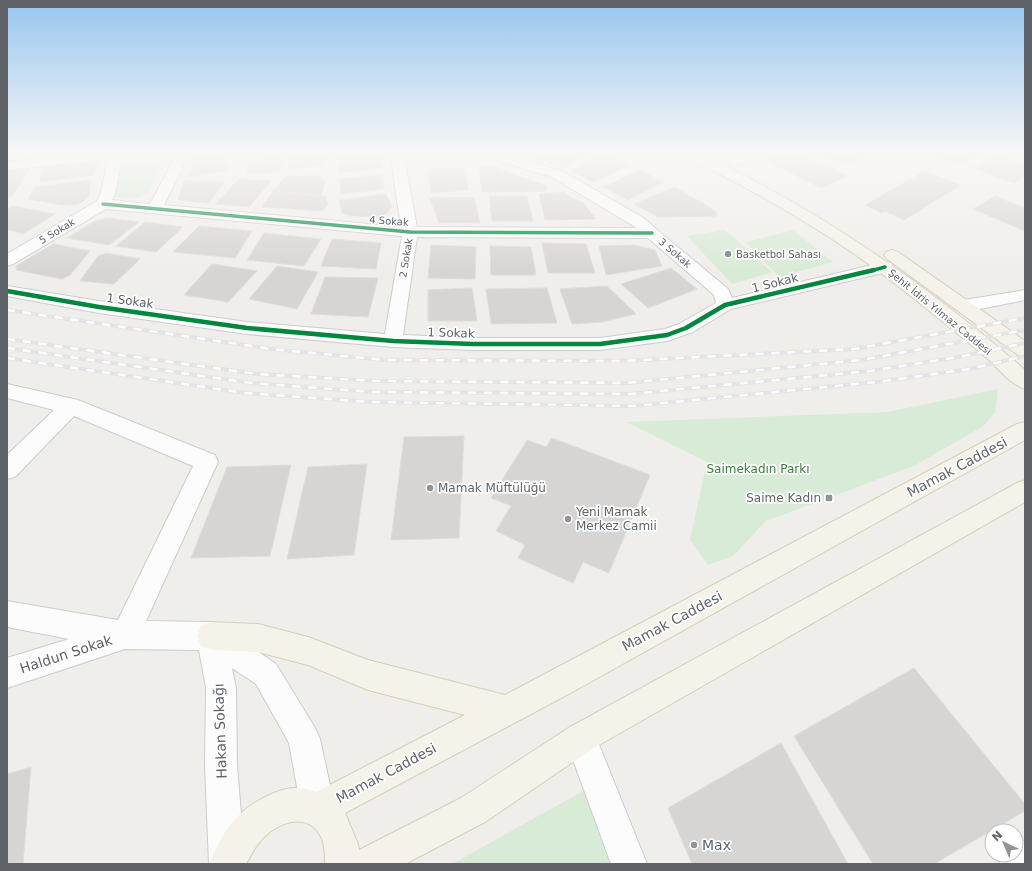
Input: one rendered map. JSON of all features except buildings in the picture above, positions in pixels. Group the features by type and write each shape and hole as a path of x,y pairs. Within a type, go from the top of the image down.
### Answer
{"main road":[{"name":"Şehit İdris Yılmaz Caddesi","path":"767,193 885,267 935,306 1025,382"},
{"name":"Şehit İdris Yılmaz Caddesi","path":"790,193 830,215 895,257 1025,350"},
{"name":"Mamak Caddesi","path":"318,809 1025,430"},
{"path":"368,864 473,810 581,738 1025,490"},
{"path":"211,636 258,638 301,649 368,675 505,710"},
{"path":"227,864 237,844 251,826 268,813 286,805 303,804 318,809 330,819 339,834 343,852 343,864"}],"street":[{"path":"103,204 108,193"},
{"path":"155,209 163,193"},
{"name":"2 Sokak","path":"393,341 410,232 403,193"},
{"name":"3 Sokak","path":"589,193 637,220 722,293 724,305"},
{"name":"4 Sokak","path":"103,204 410,232 652,233"},
{"name":"5 Sokak","path":"7,261 103,204"},
{"name":"1 Sokak","path":"7,291 98,307 247,328 393,341 473,344 600,344 667,335 686,328 724,305 885,267"},
{"path":"964,306 1025,294"},
{"path":"7,392 71,406 207,462 125,635"},
{"path":"7,470 71,406"},
{"path":"7,614 125,635 211,636 266,674 278,692 304,739 318,809"},
{"name":"Haldun Sokak","path":"7,673 125,635"},
{"name":"Hakan Sokağı","path":"211,636 221,688 221,765 227,864"},
{"path":"581,738 629,864"},
{"path":"1016,864 1025,858"}],"green space":[{"path":"113,193 149,193 137,198 112,197"},
{"name":"Basketbol Sahası","path":"725,230 772,272 732,284 687,236"},
{"path":"793,230 833,262 779,277 746,242"},
{"name":"Saimekadın Parkı","path":"998,389 995,413 982,427 914,466 766,521 733,556 708,565 690,540 707,462 626,422 888,412"},
{"path":"585,790 610,864 452,864"}],"railway":[{"path":"7,310 272,349 384,360 622,361 854,349 1025,318"},
{"path":"7,339 257,374 376,381 627,383 862,360 1025,330"},
{"path":"7,348 251,383 373,392 630,394 870,371 959,357 1025,343"},
{"path":"7,358 245,393 370,402 633,406 877,382 970,369 1025,356"}],"cycle path":[{"path":"103,204 410,232 652,233"},
{"path":"7,291 99,307 247,328 393,341 473,344 600,344 667,335 686,328 725,305 885,267"}],"place":[{"name":"Basketbol Sahası","path":"728,254"},
{"name":"Mamak Müftülüğü","path":"430,488"},
{"name":"Saime Kadın","path":"829,498"},
{"name":"Yeni Mamak Merkez Camii","path":"568,519"},
{"name":"Max","path":"694,845"}]}
